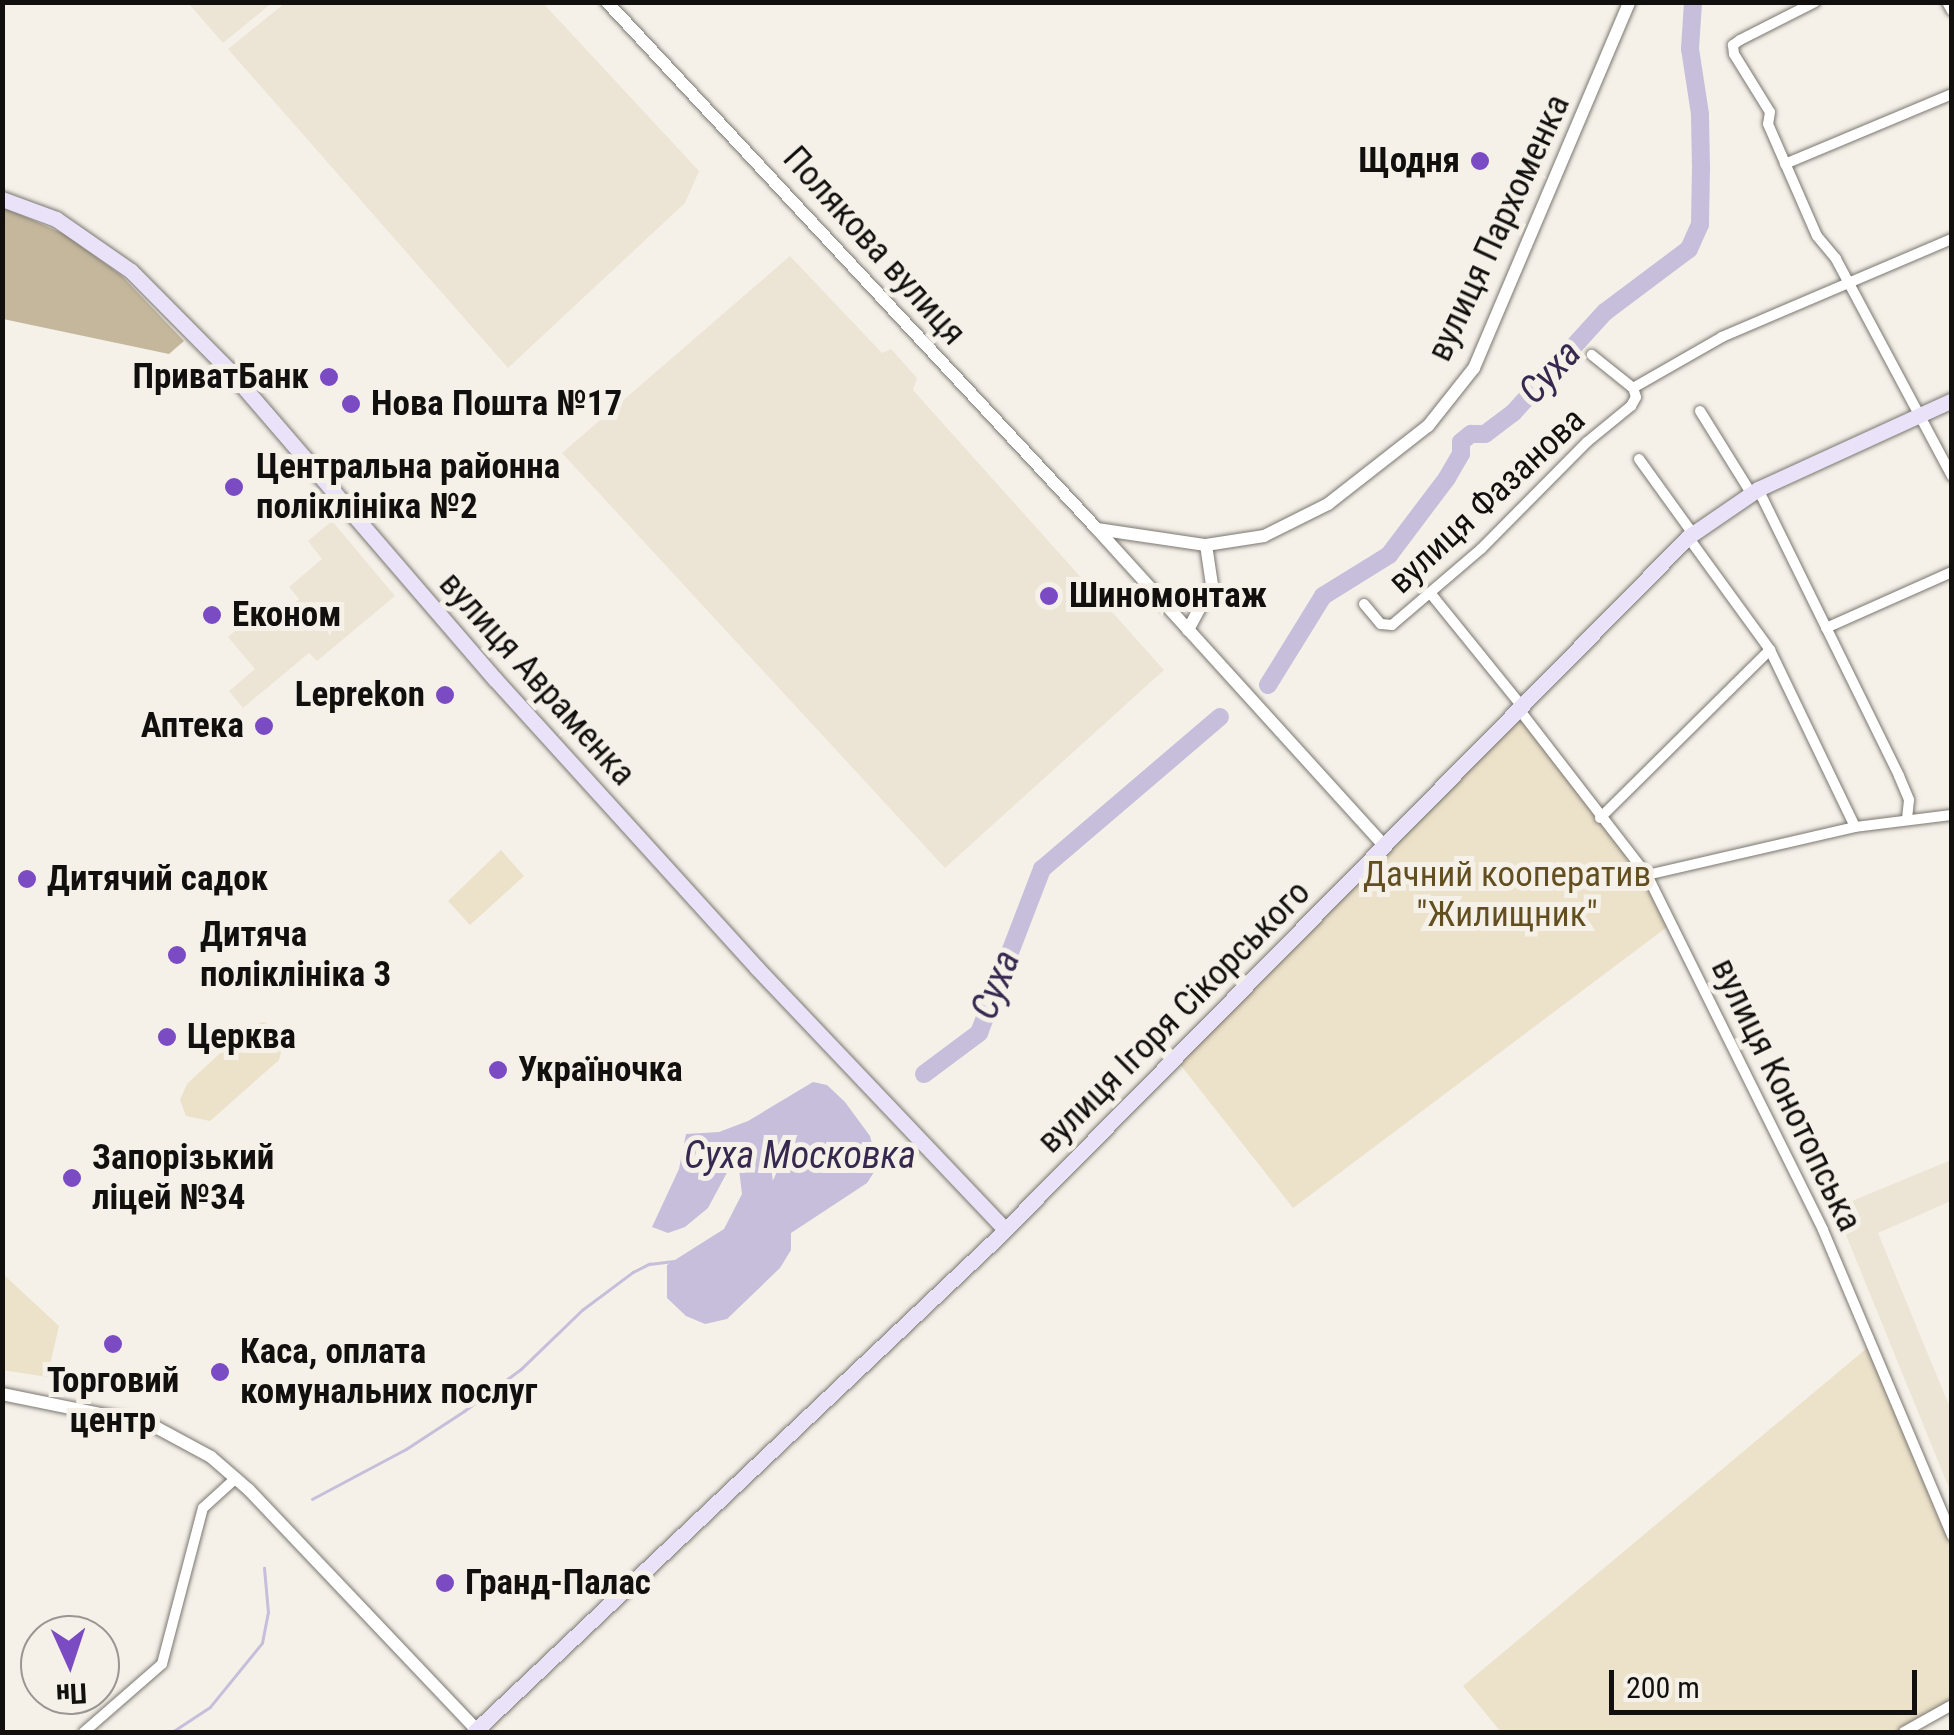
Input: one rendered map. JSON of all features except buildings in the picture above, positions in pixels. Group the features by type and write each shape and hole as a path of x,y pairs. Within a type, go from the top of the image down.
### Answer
{"main road":[{"name":"вулиця Авраменка","path":"2,199 56,220 131,271 229,370 507,693 757,968 1005,1229"},
{"name":"вулиця Ігоря Сікорського","path":"476,1731 1005,1229 1690,535 1754,491 1952,400"}],"street":[{"name":"Полякова вулиця","path":"606,2 1097,529 1385,846"},
{"name":"вулиця Пархоменка","path":"1206,545 1264,536 1328,504 1428,426 1463,383 1474,368 1514,280 1629,2"},
{"path":"1815,2 1733,45 1734,54 1770,112 1768,124 1817,236 1849,284 1952,476"},
{"path":"1947,2 1952,11"},
{"path":"1785,164 1952,94"},
{"name":"вулиця Фазанова","path":"1632,388 1722,337 1952,239"},
{"name":"вулиця Фазанова","path":"1364,604 1387,626 1431,594 1587,442 1631,406 1636,396 1632,388 1592,355"},
{"path":"1700,411 1754,491 1826,628 1909,800 1907,818"},
{"path":"1640,460 1770,650 1855,826"},
{"path":"1097,529 1206,545 1212,585 1188,630"},
{"path":"1826,628 1952,572"},
{"name":"вулиця Конотопська","path":"1431,594 1647,875 1823,1230 1952,1536"},
{"path":"1600,818 1770,650"},
{"path":"1647,875 1855,826 1952,815"},
{"path":"2,1394 150,1424 210,1457 236,1478 476,1731"},
{"path":"84,1732 162,1664 203,1508 236,1478"},
{"path":"1904,1732 1952,1706"}],"shaded area":[{"path":"188,3 272,3 223,43"},
{"path":"285,3 543,3 699,171 685,203 508,368 228,49"},
{"path":"3,207 64,234 121,275 184,341 169,354 3,319"},
{"path":"790,256 882,353 891,349 917,378 913,390 1164,670 945,868 562,453"},
{"path":"332,521 395,596 317,661 309,653 243,708 229,691 255,669 228,637 252,616 263,629 299,599 289,587 322,559 308,541"},
{"path":"1951,1160 1951,1201 1878,1233 1951,1410 1951,1493 1835,1208"}],"green space":[{"name":"Дачний кооператив \"Жилищник\"","path":"1521,705 1647,875 1671,924 1293,1208 1175,1058"},
{"path":"501,850 524,876 470,925 448,901"},
{"path":"264,1022 285,1036 279,1060 210,1121 186,1116 180,1100 187,1084 248,1027"},
{"path":"3,1274 59,1326 47,1377 3,1370"},
{"path":"1873,1343 1951,1536 1951,1705 1904,1732 1501,1732 1463,1686"}],"water":[{"name":"Суха Московка","path":"813,1082 827,1085 845,1102 870,1136 878,1166 867,1183 791,1233 791,1250 780,1268 727,1319 705,1324 686,1316 667,1298 667,1265 724,1229 742,1194 739,1169 730,1167 708,1208 685,1227 668,1233 652,1227 679,1169 686,1134 719,1132 748,1121"}],"waterway":[{"name":"Суха","path":"1268,685 1323,596 1389,555 1447,478 1461,454 1461,442 1471,434 1485,434 1513,413 1605,312 1689,249 1700,224 1701,168 1700,114 1690,49 1693,2"},
{"name":"Суха","path":"924,1074 979,1033 1042,869 1220,717"},
{"name":"Суха","path":"312,1499 406,1449 464,1411 521,1369 582,1310 633,1272 649,1264 674,1261"},
{"name":"Суха Московка","path":"172,1732 210,1707 262,1643 268,1613 264,1568"}],"place":[{"name":"Щодня","path":"1480,161"},
{"name":"ПриватБанк","path":"329,377"},
{"name":"Нова Пошта №17","path":"351,404"},
{"name":"Центральна районна поліклініка №2","path":"234,487"},
{"name":"Шиномонтаж","path":"1049,596"},
{"name":"Економ","path":"212,615"},
{"name":"Leprekon","path":"445,695"},
{"name":"Аптека","path":"264,726"},
{"name":"Дитячий садок","path":"27,879"},
{"name":"Дитяча поліклініка 3","path":"177,955"},
{"name":"Церква","path":"167,1037"},
{"name":"Україночка","path":"498,1070"},
{"name":"Запорізький ліцей №34","path":"72,1178"},
{"name":"Торговий центр","path":"113,1344"},
{"name":"Каса, оплата комунальних послуг","path":"220,1372"},
{"name":"Гранд-Палас","path":"445,1583"}]}
